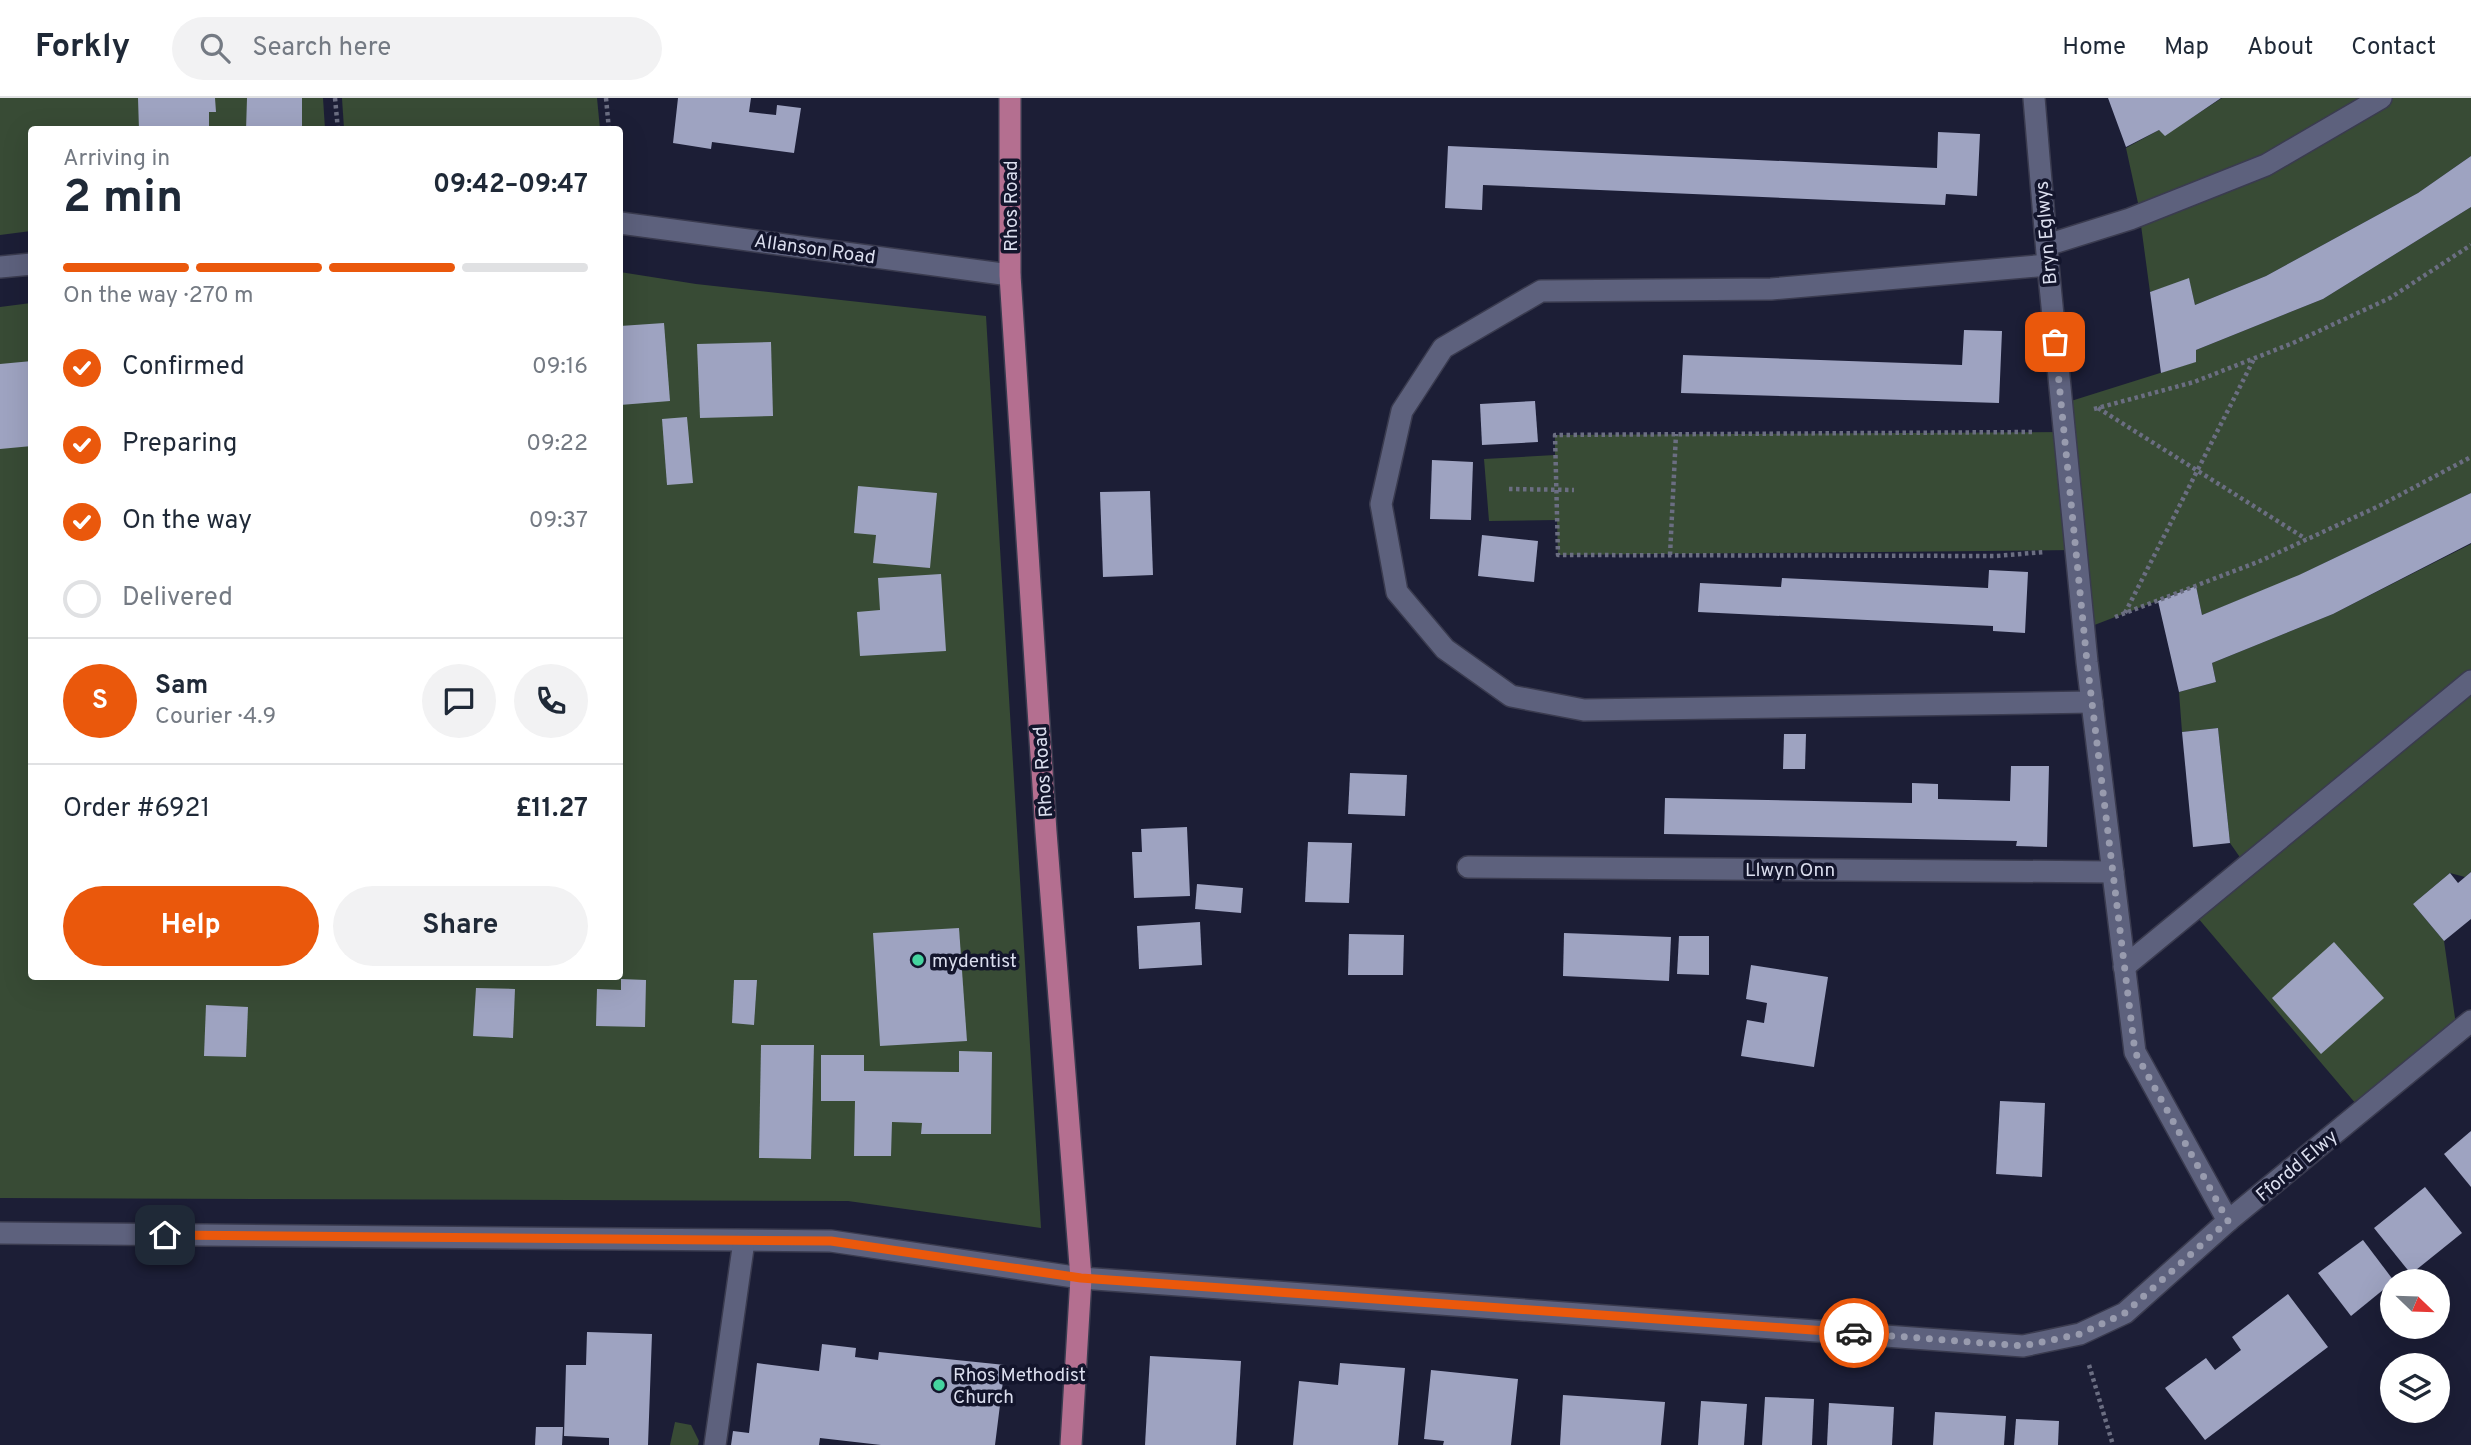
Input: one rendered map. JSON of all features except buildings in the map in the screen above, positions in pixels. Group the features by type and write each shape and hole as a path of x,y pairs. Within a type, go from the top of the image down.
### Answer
{"main road":[{"name":"Rhos Road","path":"1010,98 1010,275 1046,832 1081,1278 1070,1445"}],"street":[{"name":"Bryn Eglwys","path":"2034,98 2084,629 2135,1052 2228,1221"},
{"path":"2092,702 1584,710 1511,696 1446,649 1397,592 1381,504 1402,411 1443,348 1541,292 1771,289 2047,255 2266,165 2381,98"},
{"name":"Allanson Road","path":"623,223 1010,275"},
{"path":"0,267 28,264"},
{"path":"2124,967 2471,681"},
{"name":"Llwyn Onn","path":"1468,867 2113,872"},
{"name":"Ffordd Elwy","path":"0,1233 831,1241 1081,1278 2023,1346 2080,1334 2125,1313 2228,1221 2471,1020"},
{"path":"715,1445 744,1241"}],"path":[{"path":"335,98 338,126"},
{"path":"607,98 609,126"},
{"path":"2076,550 1996,556 1558,555 1555,435 2064,425 2098,408 2194,382 2293,343 2390,298 2471,245"},
{"path":"2125,613 2255,358"},
{"path":"2098,408 2306,540"},
{"path":"1670,555 1676,434"},
{"path":"2084,629 2260,561 2379,506 2471,457"},
{"path":"1509,489 1574,490"},
{"path":"2080,1334 2113,1445"}],"green space":[{"path":"0,98 323,98 325,126 28,126 28,231 0,235"},
{"path":"342,98 597,98 600,126 344,126"},
{"path":"2222,98 2471,98 2471,156 2418,193 2266,276 2195,305 2189,279 2150,292 2138,203 2126,148 2159,130 2165,135"},
{"path":"2471,207 2471,493 2291,579 2202,615 2196,586 2084,629 2076,550 1558,555 1557,520 1489,521 1484,459 1555,455 1555,435 2064,432 2071,401 2195,362 2196,350 2323,299"},
{"path":"623,272 696,284 986,316 1041,1228 848,1201 0,1198 0,307 28,303 28,980 623,980"},
{"path":"2471,544 2471,872 2465,877 2450,873 2413,904 2444,941 2457,1032 2362,1111 2192,911 2246,866 2230,843 2218,728 2182,732 2179,692 2216,682 2212,663 2333,614"},
{"path":"675,1422 691,1425 699,1441 698,1445 670,1445"}],"way so far":[{"path":"1854,1333 2023,1346 2080,1334 2125,1313 2228,1221 2135,1052 2087,662 2055,342"}],"place":[{"name":"mydentist","path":"918,960"},
{"name":"Rhos Methodist Church","path":"939,1385"}],"route":[{"path":"165,1235 831,1241 1081,1278 1854,1333"}]}
